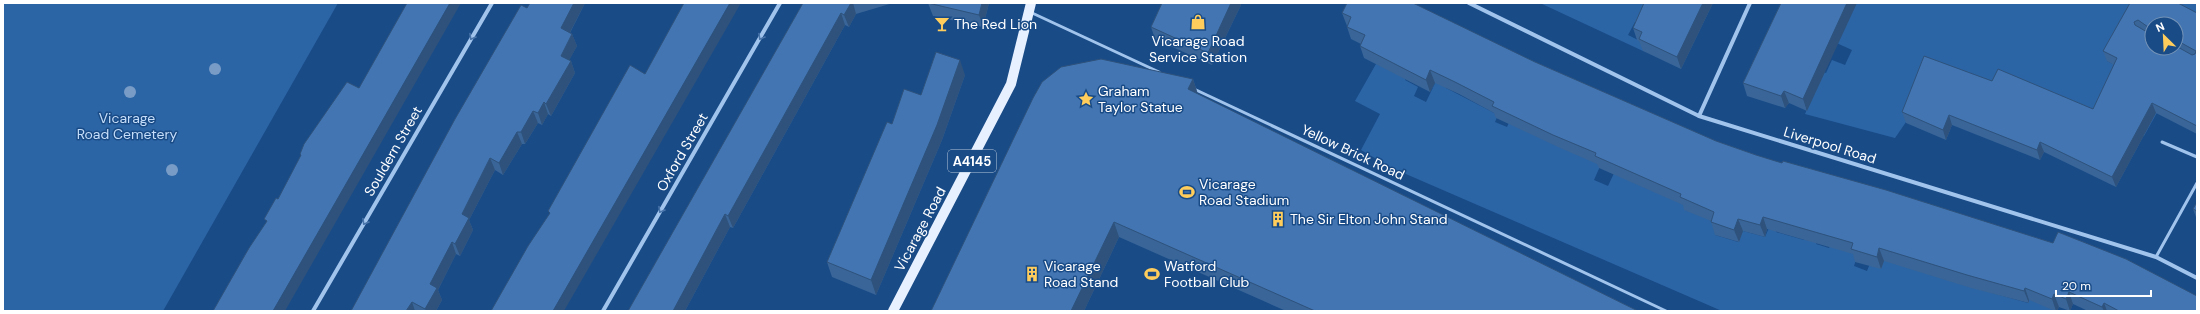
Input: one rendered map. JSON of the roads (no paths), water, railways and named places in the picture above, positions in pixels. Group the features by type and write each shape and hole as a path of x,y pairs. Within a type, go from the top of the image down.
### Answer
{"main road":[{"name":"Vicarage Road","path":"893,311 1011,84 1030,8"}],"street":[{"name":"Souldern Street","path":"313,311 492,3"},
{"name":"Oxford Street","path":"603,311 780,3"},
{"name":"Liverpool Road","path":"1469,3 1699,116 2156,257 2197,278"},
{"path":"1699,116 1750,3"}],"lane":[{"path":"1030,8 1160,73"},
{"name":"Yellow Brick Road","path":"1189,87 1666,311"},
{"path":"2162,142 2197,157"},
{"path":"2156,257 2197,183"}],"place":[{"name":"Vicarage Road Service Station","path":"1198,22"},
{"name":"The Red Lion","path":"942,24"},
{"name":"Graham Taylor Statue","path":"1086,99"},
{"name":"Vicarage Road Stadium","path":"1187,192"},
{"name":"The Sir Elton John Stand","path":"1278,219"},
{"name":"Vicarage Road Stand","path":"1032,274"},
{"name":"Watford Football Club","path":"1152,274"}],"park label":[{"name":"Vicarage Road Cemetery","path":"127,126"}]}
